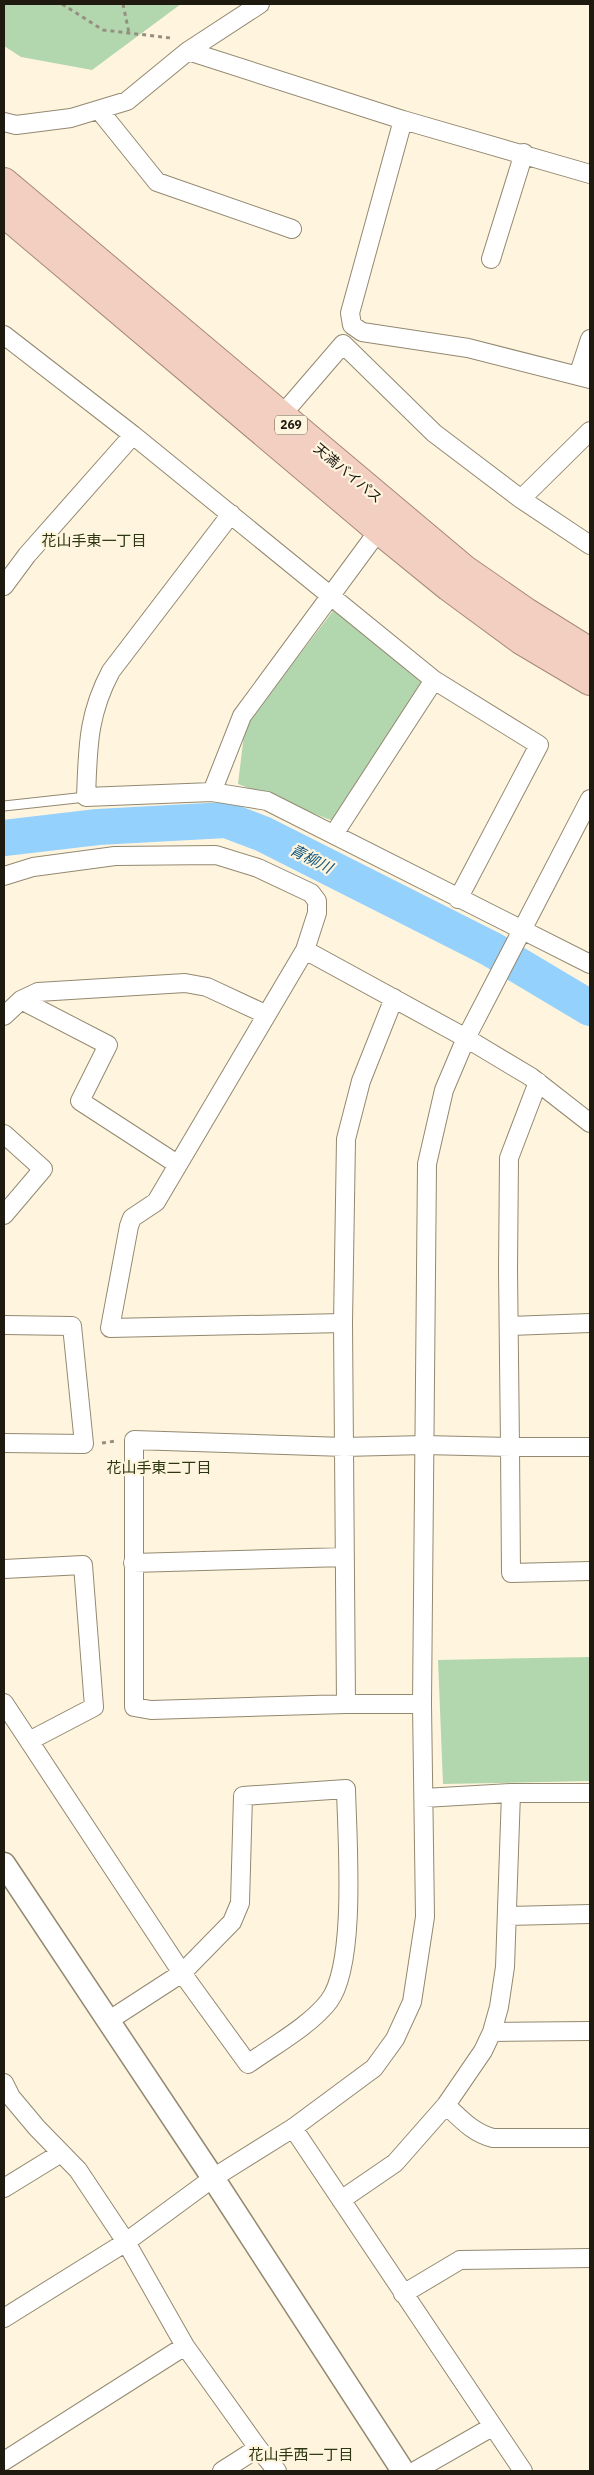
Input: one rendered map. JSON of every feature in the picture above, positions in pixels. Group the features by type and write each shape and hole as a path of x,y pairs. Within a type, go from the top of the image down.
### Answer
{"highway":[{"name":"天満バイパス","path":"4,182 464,569 526,612 590,652"},
{"name":"天満バイパス","path":"4,213 379,530 521,640 590,681"}],"street":[{"path":"4,122 16,124 71,118 127,101 188,51 260,4"},
{"path":"188,51 403,120 524,153 590,174"},
{"path":"100,110 157,182 292,229"},
{"path":"403,120 350,313 352,325 362,332 468,348 584,377 590,339"},
{"path":"491,259 524,153"},
{"path":"4,335 133,435 434,680 539,745 458,898"},
{"path":"281,416 343,344 434,433 521,499 590,545"},
{"path":"521,499 590,431"},
{"path":"4,586 27,555 133,435"},
{"path":"231,514 111,671 99,694 89,733 86,798 212,792 267,801 521,931 590,964"},
{"path":"212,792 242,716 379,530"},
{"path":"334,834 434,680"},
{"path":"4,2318 126,2242 214,2178 293,2128 374,2068 395,2039 412,2002 425,1917 422,1704 427,1164 444,1090 466,1038 590,799"},
{"path":"4,876 33,867 116,856 216,855 258,868 311,893 317,901 318,913 305,950 265,1014 156,1202 132,1218 110,1328 342,1322"},
{"path":"305,950 466,1038 538,1082 590,1123"},
{"path":"4,1016 22,1000 38,992 62,989 185,983 207,988 265,1014"},
{"path":"346,1704 342,1322 346,1139 361,1081 394,998"},
{"path":"22,1000 108,1045 80,1101 177,1164"},
{"path":"538,1082 509,1158 510,1573 590,1571"},
{"path":"4,1134 43,1169 4,1215"},
{"path":"510,1326 590,1323"},
{"path":"4,1325 72,1326 84,1444 4,1443"},
{"path":"422,1704 346,1704 151,1710 134,1707 134,1440 344,1448 424,1445 590,1447"},
{"path":"133,1563 345,1558"},
{"path":"4,1569 83,1566 94,1707 29,1741"},
{"path":"4,1703 182,1973 248,2064 316,2016 330,2000 339,1981 348,1920 346,1789 243,1796 240,1903 232,1922 182,1973 108,2021"},
{"path":"424,1798 511,1793 590,1793"},
{"path":"341,2200 395,2163 446,2106 483,2051 492,2032 500,2007 506,1967 511,1793"},
{"path":"4,1864 214,2178 403,2471"},
{"path":"507,1916 590,1914"},
{"path":"492,2032 590,2031"},
{"path":"4,2083 11,2096 78,2170 126,2242 185,2346 258,2448 277,2471"},
{"path":"446,2106 481,2135 493,2138 590,2138"},
{"path":"293,2128 523,2471"},
{"path":"4,2188 61,2153"},
{"path":"403,2294 460,2260 590,2258"},
{"path":"4,2461 185,2346"},
{"path":"415,2471 492,2427"},
{"path":"222,2471 258,2448"}],"lane":[{"path":"4,806 86,798"}],"path":[{"path":"62,4 103,30 171,38"},
{"path":"123,4 129,33"},
{"path":"84,1444 134,1440"}],"green space":[{"path":"4,4 181,4 92,70 21,57 4,46"},
{"path":"336,607 423,684 333,821 238,784 245,726"},
{"path":"590,1657 590,1781 443,1784 438,1660"}],"waterway":[{"name":"青柳川","path":"4,838 98,827 226,820 263,834 491,949 590,1008"}],"district":[{"name":"花山手東一丁目","path":"94,541"},
{"name":"花山手東二丁目","path":"159,1468"},
{"name":"花山手西一丁目","path":"301,2455"}]}
